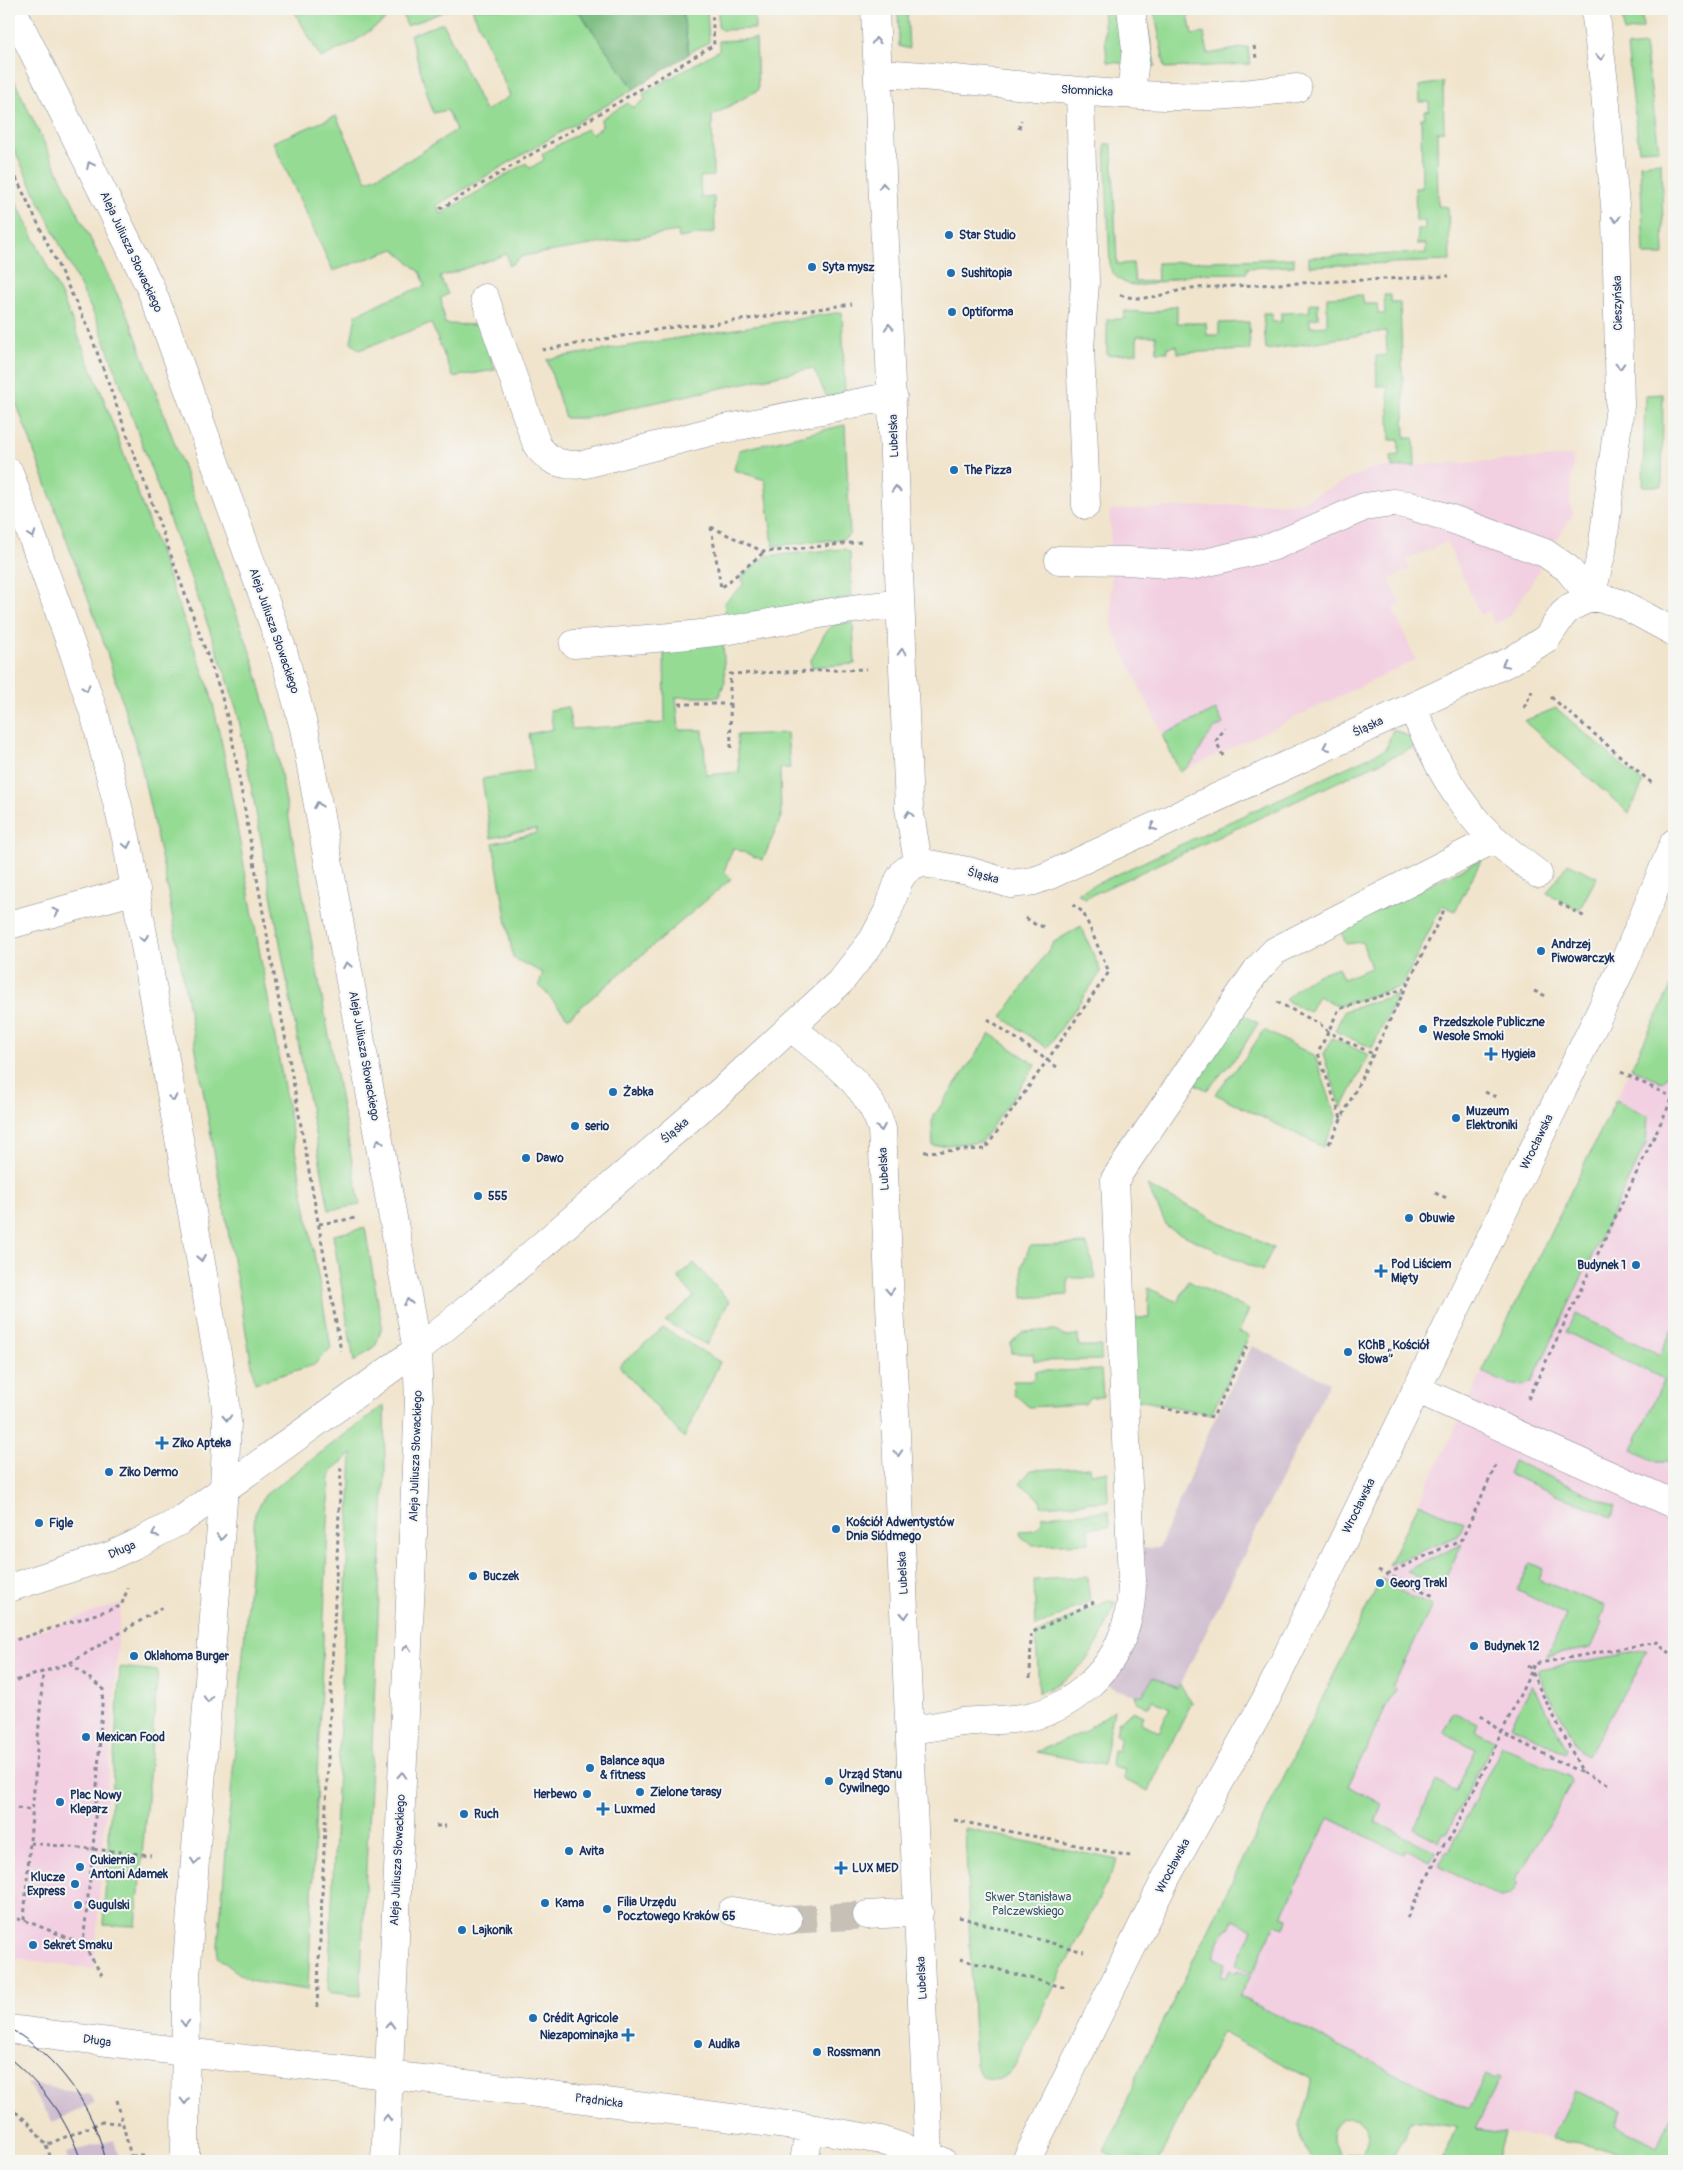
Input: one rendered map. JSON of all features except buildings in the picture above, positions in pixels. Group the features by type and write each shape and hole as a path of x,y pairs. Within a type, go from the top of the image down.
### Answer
{"street":[{"name":"Aleja Juliusza Słowackiego","path":"12,9 150,287 292,678 306,738 417,1350 419,1401 385,2161"},
{"name":"Lubelska","path":"875,9 893,396 909,808 918,862"},
{"path":"1131,9 1136,50 1131,94"},
{"name":"Cieszyńska","path":"1591,597 1603,540 1620,406 1613,174 1595,9"},
{"name":"Słomnicka","path":"878,73 1131,94 1214,96 1296,88"},
{"path":"1080,91 1085,283 1080,347 1086,505"},
{"path":"485,298 537,445 552,460 573,466 713,431 893,396"},
{"path":"9,472 95,716 126,838 225,1400 227,1422 224,1488 186,1976 185,2161"},
{"path":"1059,560 1128,561 1192,566 1272,547 1364,507 1393,503 1446,517 1545,554 1567,568 1591,597 1624,605 1674,632"},
{"name":"Śląska","path":"224,1488 417,1350 480,1299 792,1028 840,982 862,955 881,926 899,880 904,872 918,862 968,872 1011,884 1034,881 1511,661 1547,638 1563,614 1578,602 1591,597"},
{"path":"574,644 662,639 723,631 864,607 900,604"},
{"path":"1412,707 1438,766 1479,824 1494,839 1538,874"},
{"path":"910,1730 956,1723 1009,1719 1044,1712 1062,1704 1076,1694 1105,1668 1121,1641 1132,1596 1132,1567 1115,1179 1257,970 1274,951 1494,839"},
{"name":"Wrocławska","path":"1026,2161 1166,1878 1266,1698 1620,972 1674,843"},
{"path":"9,925 136,890"},
{"name":"Lubelska","path":"792,1028 860,1086 876,1109 882,1129 919,1912 935,2159"},
{"path":"1416,1389 1674,1504"},
{"name":"Długa","path":"9,1588 112,1555 134,1546 180,1521 224,1488"},
{"path":"732,1911 788,1920"},
{"path":"867,1915 919,1912"},
{"name":"Długa","path":"9,2029 185,2052 388,2074"},
{"name":"Prądnicka","path":"388,2074 810,2128 881,2140 935,2159"},
{"path":"804,2161 810,2128"}],"path":[{"path":"440,209 714,45 712,9"},
{"path":"9,163 89,330 220,690 231,732 342,1351"},
{"path":"1085,283 1129,298 1142,299 1160,297 1191,288 1449,276"},
{"path":"505,356 678,326 706,325 852,304"},
{"path":"1674,499 1670,501 1670,513 1674,513"},
{"path":"764,552 721,588 711,527 764,552 862,542"},
{"path":"731,748 730,674 866,669"},
{"path":"1551,697 1654,785"},
{"path":"679,704 730,704"},
{"path":"1221,752 1216,742 1225,728"},
{"path":"924,1152 985,1149 1109,972 1083,912 1069,902"},
{"path":"1329,1144 1444,910"},
{"path":"1247,985 1320,1024 1328,1032 1373,1054"},
{"path":"1342,1118 1318,1053 1339,1009 1405,988"},
{"path":"1534,991 1546,996"},
{"path":"988,1019 1057,1067"},
{"path":"1526,1403 1674,1097 1621,1072"},
{"path":"1484,1092 1496,1097"},
{"path":"1435,1192 1447,1198"},
{"path":"320,1224 362,1216"},
{"path":"1124,1401 1213,1417 1247,1346"},
{"path":"1387,1574 1462,1539 1499,1460"},
{"path":"317,2007 341,1468"},
{"path":"1378,1570 1436,1597"},
{"path":"9,1642 121,1606 129,1588"},
{"path":"1030,1684 1031,1633 1101,1599"},
{"path":"9,1682 70,1663 165,1606"},
{"path":"1407,1918 1444,1844 1452,1837 1534,1664 1658,1642 1670,1653"},
{"path":"70,1663 103,1689 92,1850 83,1944"},
{"path":"1527,1666 1583,1773"},
{"path":"24,1920 43,1672"},
{"path":"1481,1716 1502,1733 1608,1784"},
{"path":"9,1807 32,1810"},
{"path":"954,1820 1130,1856"},
{"path":"436,1826 446,1826"},
{"path":"30,1843 151,1855"},
{"path":"626,1900 636,1899"},
{"path":"959,1917 1084,1952"},
{"path":"9,1918 24,1920 83,1944 102,1975"},
{"path":"960,1960 1066,1988"},
{"path":"117,2100 132,2161"},
{"path":"9,2107 28,2122 46,2145 52,2161"},
{"path":"46,2145 102,2122 122,2123"},
{"path":"131,2156 148,2156"},
{"path":"235,2156 235,2161"}],"shaded area":[{"path":"1574,456 1570,503 1573,514 1538,565 1540,569 1510,616 1495,624 1489,611 1480,615 1447,542 1406,560 1410,569 1389,579 1401,605 1393,609 1416,660 1180,772 1112,627 1110,510 1301,502 1373,468"},
{"path":"1674,980 1674,2161 1648,2161 1587,2144 1388,2118 1173,2006"},
{"path":"1252,1346 1329,1382 1178,1689 1153,1677 1143,1695 1139,1696 1118,1690 1104,1683 1142,1548 1159,1548 1214,1420"},
{"name":"Plac Nowy Kleparz","path":"121,1603 94,1969 9,1957 9,1641"},
{"path":"27,2083 90,2095 94,2103 53,2122"},
{"path":"114,2140 120,2161 68,2161 66,2153"}],"green space":[{"path":"293,9 385,9 385,20 354,42 321,58"},
{"path":"401,9 447,9 448,10 407,26"},
{"path":"472,9 571,9 580,13 634,89 437,205 441,214 526,163 530,168 544,160 542,154 586,129 592,134 602,127 601,119 628,103 632,108 645,100 643,94 719,50 719,41 756,39 758,90 712,116 713,176 700,177 701,198 714,197 715,232 679,238 678,231 523,256 509,266 507,254 440,277 448,294 441,298 445,324 480,325 495,370 453,377 431,323 359,350 351,342 356,315 386,300 425,286 421,273 394,249 333,271 273,142 336,116 367,181 409,160 456,130 447,110 433,113 410,35 443,23 485,111 510,96"},
{"path":"571,9 682,9 689,54 634,89 580,13"},
{"path":"682,9 707,9 709,42 689,53"},
{"path":"718,9 754,9 755,29 722,30 718,27"},
{"path":"898,9 907,9 909,49 899,46"},
{"path":"1103,9 1144,9 1155,66 1107,62"},
{"path":"1154,9 1187,9 1192,35 1204,33 1208,54 1248,47 1250,64 1165,68"},
{"path":"1622,9 1641,9 1643,28 1624,32"},
{"path":"1645,45 1659,149 1639,150 1627,47"},
{"path":"9,70 131,323 252,657 274,737 360,1205 329,1210 238,714 227,678 99,325 9,139"},
{"path":"1443,82 1444,131 1437,132 1438,206 1448,207 1450,261 1309,266 1309,257 1426,253 1426,244 1417,244 1418,229 1425,229 1425,221 1416,221 1415,188 1422,188 1421,118 1425,118 1424,111 1429,110 1429,102 1420,102 1419,86"},
{"path":"1105,144 1112,144 1117,264 1133,263 1135,282 1158,281 1157,263 1294,258 1294,266 1247,268 1247,273 1188,275 1145,285 1125,283 1116,277 1110,267"},
{"path":"1661,162 1664,255 1644,255 1640,164"},
{"path":"9,187 63,299 101,392 210,691 223,749 331,1348 314,1365 255,1383 165,875 138,752 102,637 9,383"},
{"path":"1362,295 1364,304 1377,304 1378,314 1385,314 1384,295 1391,295 1391,303 1400,303 1405,438 1414,438 1415,466 1392,468 1391,456 1399,455 1399,440 1390,440 1388,386 1377,386 1376,356 1387,355 1386,331 1266,350 1263,313 1272,313 1272,322 1281,322 1281,313 1309,312 1310,304 1318,303 1318,318 1310,319 1310,327 1327,326 1327,297"},
{"path":"1177,305 1177,323 1206,323 1207,335 1219,335 1219,323 1249,322 1250,350 1178,353 1177,346 1167,347 1168,352 1157,352 1156,336 1137,336 1137,353 1107,355 1107,319 1124,319 1125,311 1152,313"},
{"path":"842,312 845,395 827,397 813,368 584,418 565,418 547,359"},
{"path":"1663,394 1662,486 1643,486 1645,395"},
{"path":"845,425 850,534 843,539 773,546 765,480 734,470 739,450"},
{"path":"844,549 850,552 852,597 726,619 724,603 743,585 742,576 766,556"},
{"path":"853,622 855,664 812,667 810,662 825,633 834,624"},
{"path":"723,642 725,681 719,697 676,697 679,730 703,730 706,775 739,772 737,735 787,733 790,768 780,768 781,817 763,860 733,848 724,871 731,879 568,1018 539,985 543,973 513,958 493,843 537,833 536,829 491,838 482,779 534,770 529,734 553,729 550,710 568,707 572,729 665,723 664,651"},
{"path":"1556,708 1643,783 1629,813 1524,721"},
{"path":"1216,710 1223,724 1210,734 1193,761 1180,772 1162,735"},
{"path":"1393,729 1412,738 1416,746 1085,898 1077,893 1386,749"},
{"path":"1482,859 1455,911 1442,905 1402,986 1339,1006 1318,996 1309,1012 1285,1000 1297,988 1315,976 1329,970 1338,967 1343,979 1371,968 1362,942 1346,944 1340,929"},
{"path":"1568,863 1597,877 1579,910 1547,893"},
{"path":"1081,926 1101,972 1047,1048 1002,1017 1054,942"},
{"path":"1674,980 1674,1069 1662,1082 1631,1068"},
{"path":"1398,994 1372,1048 1335,1031 1344,1011"},
{"path":"1242,1014 1258,1023 1238,1055 1207,1090 1195,1084"},
{"path":"1264,1030 1315,1056 1337,1119 1323,1147 1215,1094 1245,1058"},
{"path":"990,1034 1036,1065 981,1142 933,1146 932,1122 935,1114"},
{"path":"1332,1038 1369,1055 1342,1108 1323,1055"},
{"path":"1616,1100 1648,1116 1646,1143 1532,1381 1520,1386 1501,1381 1482,1372"},
{"path":"1147,1186 1273,1248 1262,1271 1168,1228"},
{"path":"365,1228 382,1326 376,1345 354,1362 333,1235"},
{"path":"1087,1244 1096,1278 1068,1278 1068,1295 1023,1298 1022,1266 1030,1246"},
{"path":"694,1263 729,1301 707,1345 665,1321 694,1297 678,1277"},
{"path":"1188,1281 1249,1310 1239,1332 1249,1336 1211,1414 1133,1399 1129,1318 1149,1318 1148,1288 1178,1302"},
{"path":"1576,1314 1660,1355 1674,1326 1674,1462 1657,1462 1632,1450 1664,1379 1566,1332"},
{"path":"663,1328 720,1362 684,1438 619,1366"},
{"path":"1055,1330 1063,1336 1078,1335 1079,1346 1101,1346 1101,1360 1034,1361 1033,1354 1012,1353 1011,1343 1022,1332"},
{"path":"1101,1370 1103,1397 1090,1397 1085,1404 1029,1407 1014,1394 1013,1381 1030,1381 1035,1377 1035,1371"},
{"path":"384,1405 385,1470 360,1996 328,1992 352,1454 334,1468 330,1477 308,1990 249,1981 217,1957 255,1514 265,1495"},
{"path":"1513,1461 1616,1506 1612,1517 1508,1474"},
{"path":"1090,1467 1091,1473 1107,1472 1108,1501 1041,1506 1040,1499 1020,1483 1031,1470"},
{"path":"1419,1503 1464,1523 1458,1536 1388,1565"},
{"path":"1109,1511 1110,1526 1088,1528 1089,1543 1032,1545 1021,1536 1020,1531 1035,1530 1042,1523 1042,1516"},
{"path":"1462,1544 1440,1588 1406,1571"},
{"path":"1531,1563 1543,1569 1539,1580 1605,1606 1600,1620 1603,1622 1591,1648 1547,1656 1566,1615 1517,1590"},
{"path":"1087,1577 1090,1601 1036,1627 1034,1580"},
{"path":"1381,1579 1388,1582 1393,1588 1432,1606 1392,1687 1395,1689 1348,1786 1382,1804 1375,1822 1435,1851 1429,1862 1405,1850 1403,1854 1329,1818 1282,1916 1288,1918 1284,1928 1275,1925 1252,1973 1236,1965 1252,1929 1233,1920 1229,1928 1225,1930 1213,1957 1225,1963 1221,1975 1226,1977 1230,1970 1235,1973 1237,1970 1251,1975 1240,1997 1468,2109 1486,2075 1495,2080 1497,2077 1500,2079 1475,2129 1505,2133 1497,2161 1447,2161 1440,2159 1458,2127 1412,2121 1391,2161 1342,2161 1346,2155 1362,2153 1368,2141 1368,2130 1363,2123 1356,2118 1347,2117 1339,2121 1333,2129 1331,2142 1338,2153 1334,2161 1316,2161 1306,2150 1301,2140 1300,2130 1310,2091 1311,2079 1222,2032 1158,2161 1122,2161 1104,2151 1117,2127 1136,2077"},
{"path":"1108,1601 1115,1602 1110,1618 1088,1657 1079,1668 1067,1677 1039,1693 1036,1634"},
{"path":"1648,1650 1587,1756 1581,1753 1537,1672 1539,1669"},
{"path":"120,1667 158,1671 136,1926 103,1925"},
{"path":"1153,1677 1177,1689 1180,1685 1192,1702 1148,1791 1123,1779 1125,1770 1112,1767 1111,1764 1113,1750 1118,1751 1121,1736 1116,1735 1118,1722 1133,1711 1144,1716 1141,1723 1159,1732 1170,1708 1152,1700 1149,1707 1137,1702 1135,1695 1143,1695"},
{"path":"1532,1685 1567,1749 1565,1753 1511,1725"},
{"path":"1114,1710 1103,1765 1036,1752 1082,1733"},
{"path":"1453,1712 1478,1724 1475,1730 1494,1740 1446,1834 1444,1832 1439,1841 1414,1828 1436,1781 1456,1791 1476,1749 1443,1732"},
{"path":"1502,1746 1570,1777 1572,1783 1515,1881 1518,1883 1515,1889 1509,1895 1500,1897 1438,1866 1446,1851 1449,1852"},
{"name":"Skwer Stanisława Palczewskiego","path":"965,1829 1118,1860 1014,2067 1004,2077 993,2080 978,2071 975,2064"},
{"path":"1575,2091 1621,2111 1615,2126 1658,2146 1671,2117 1674,2118 1674,2161 1648,2161 1587,2144 1551,2139"}],"tunnel":[{"path":"788,1920 867,1915"}],"tram line":[{"path":"9,2028 43,2053 71,2084 83,2102 92,2121 106,2161"},
{"path":"9,2058 21,2068 52,2104 69,2131 81,2161"}],"place":[{"name":"Star Studio","path":"949,235"},
{"name":"Syta mysz","path":"812,267"},
{"name":"Sushitopia","path":"951,273"},
{"name":"Optiforma","path":"952,312"},
{"name":"The Pizza","path":"954,470"},
{"name":"Andrzej Piwowarczyk","path":"1541,951"},
{"name":"Przedszkole Publiczne Wesołe Smoki","path":"1423,1029"},
{"name":"Hygieia","path":"1491,1054"},
{"name":"Żabka","path":"613,1092"},
{"name":"Muzeum Elektroniki","path":"1456,1118"},
{"name":"serio","path":"575,1126"},
{"name":"Dawo","path":"526,1158"},
{"name":"555","path":"478,1196"},
{"name":"Obuwie","path":"1409,1218"},
{"name":"Budynek 1","path":"1636,1265"},
{"name":"Pod Liściem Mięty","path":"1381,1271"},
{"name":"KChB „Kościół Słowa”","path":"1348,1352"},
{"name":"Ziko Apteka","path":"162,1443"},
{"name":"Ziko Dermo","path":"109,1472"},
{"name":"Figle","path":"39,1523"},
{"name":"Kościół Adwentystów Dnia Siódmego","path":"836,1529"},
{"name":"Buczek","path":"473,1576"},
{"name":"Georg Trakl","path":"1380,1583"},
{"name":"Budynek 12","path":"1474,1646"},
{"name":"Oklahoma Burger","path":"134,1656"},
{"name":"Mexican Food","path":"86,1737"},
{"name":"Balance aqua & fitness","path":"590,1768"},
{"name":"Urząd Stanu Cywilnego","path":"829,1781"},
{"name":"Zielone tarasy","path":"640,1792"},
{"name":"Herbewo","path":"587,1794"},
{"name":"Plac Nowy Kleparz","path":"60,1802"},
{"name":"Luxmed","path":"603,1809"},
{"name":"Ruch","path":"464,1814"},
{"name":"Avita","path":"569,1851"},
{"name":"Cukiernia Antoni Adamek","path":"80,1867"},
{"name":"LUX MED","path":"841,1868"},
{"name":"Klucze Express","path":"75,1884"},
{"name":"Kama","path":"545,1903"},
{"name":"Gugulski","path":"78,1905"},
{"name":"Filia Urzędu Pocztowego Kraków 65","path":"607,1909"},
{"name":"Lajkonik","path":"462,1930"},
{"name":"Sekret Smaku","path":"33,1945"},
{"name":"Crédit Agricole","path":"533,2018"},
{"name":"Niezapominajka","path":"628,2035"},
{"name":"Audika","path":"698,2044"},
{"name":"Rossmann","path":"817,2052"}]}
